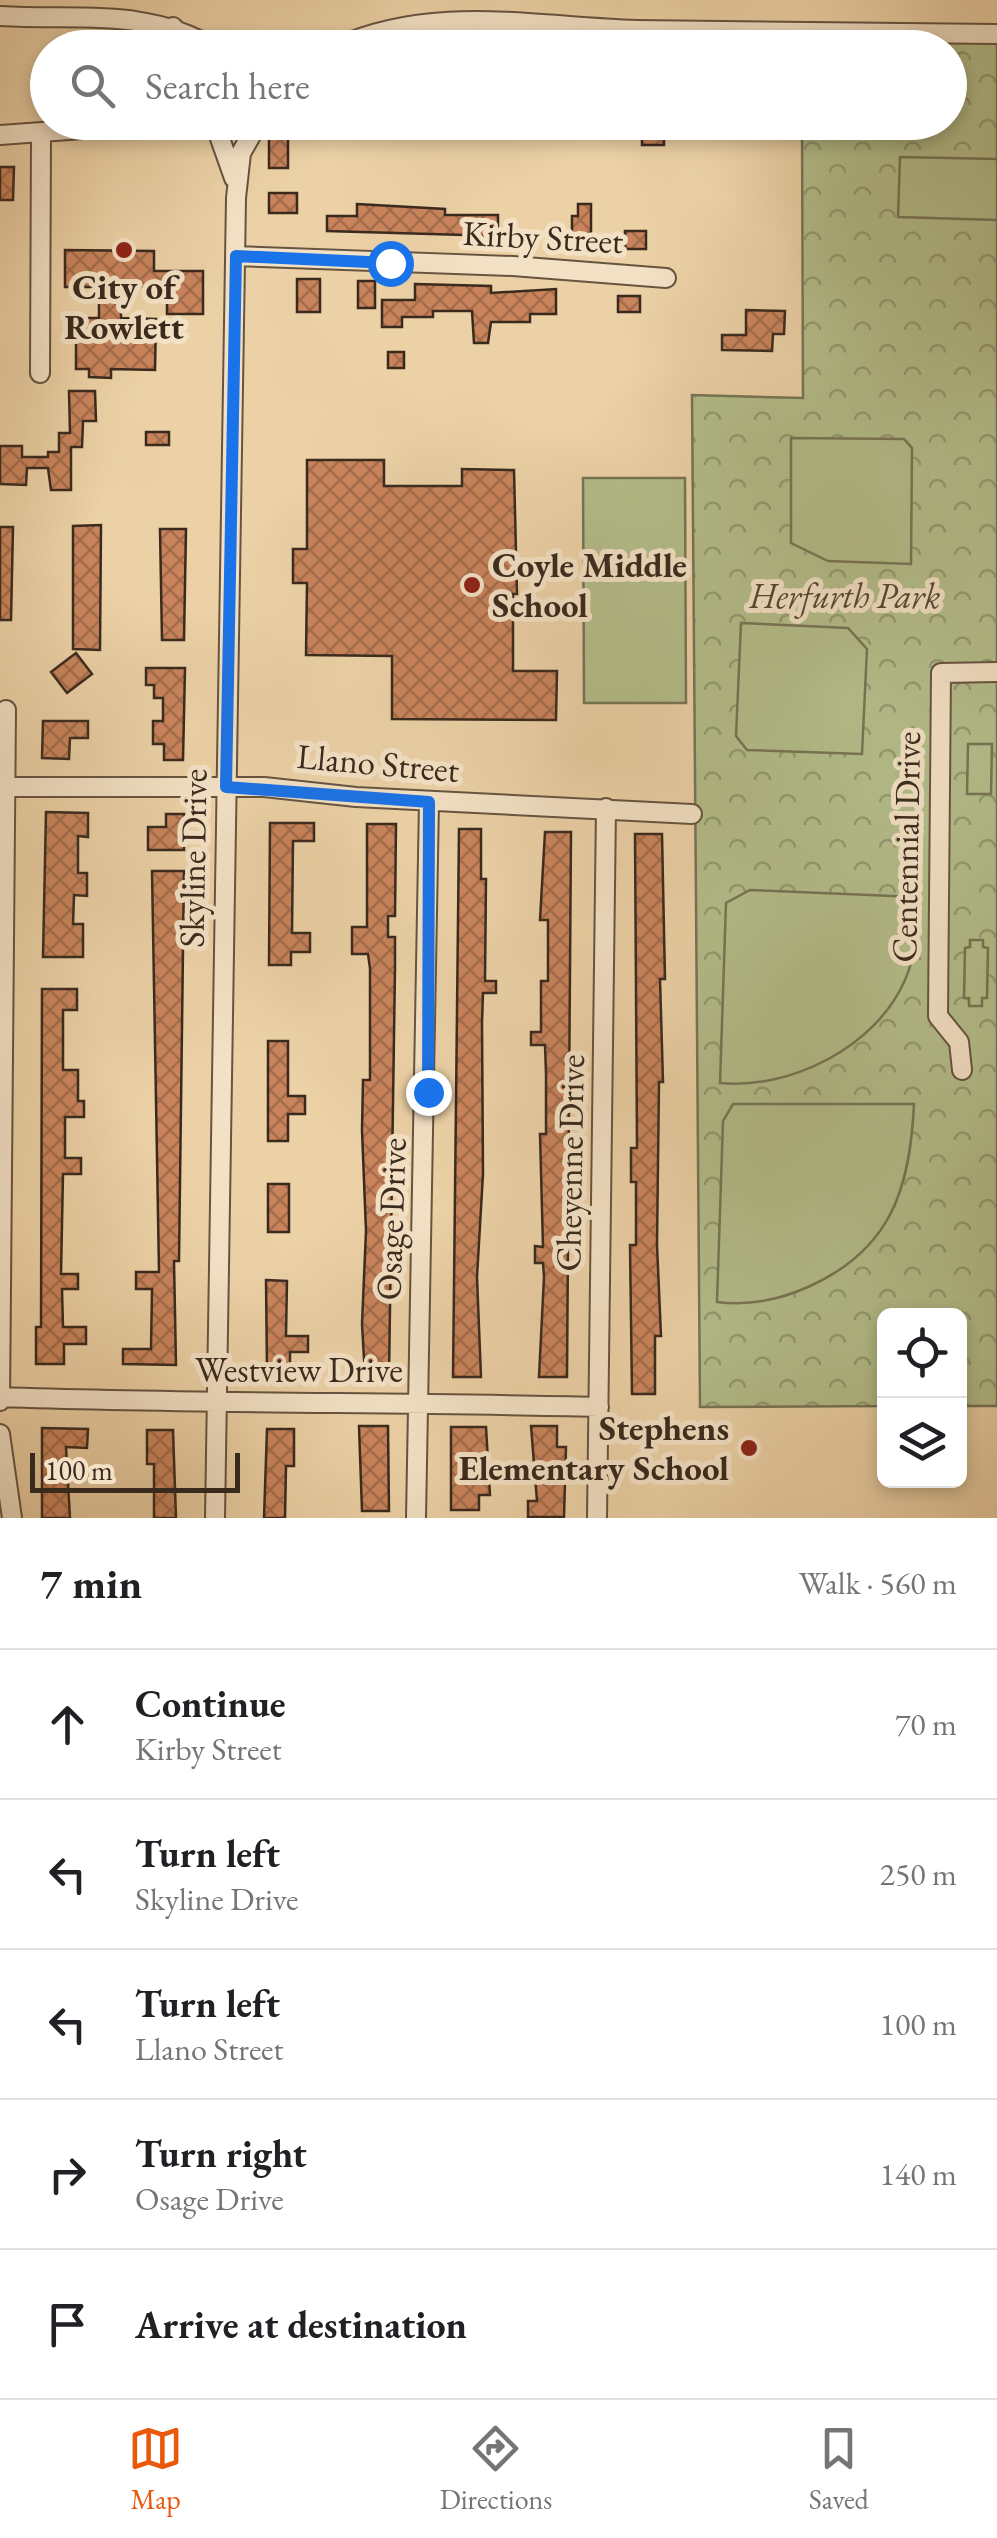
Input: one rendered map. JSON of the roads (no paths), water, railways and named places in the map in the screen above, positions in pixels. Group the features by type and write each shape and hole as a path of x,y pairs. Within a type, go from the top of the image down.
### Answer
{"street":[{"path":"0,16 134,19 179,30"},
{"path":"383,30 444,20 508,19 581,28 720,30"},
{"path":"573,30 581,28"},
{"path":"967,34 997,34"},
{"path":"0,135 30,135"},
{"path":"40,140 40,373"},
{"name":"Skyline Drive","path":"221,140 236,198"},
{"name":"Skyline Drive","path":"216,1518 236,198 241,153 249,140"},
{"name":"Kirby Street","path":"236,256 513,266 666,278"},
{"name":"Centennial Drive","path":"962,1070 959,1042 938,1016 941,673 997,672"},
{"path":"0,1398 6,710"},
{"name":"Llano Street","path":"4,787 226,787 429,802 692,814"},
{"name":"Osage Drive","path":"416,1518 428,1092 429,802"},
{"name":"Cheyenne Drive","path":"597,1518 606,808"},
{"name":"Westview Drive","path":"0,1398 599,1407"},
{"path":"0,1434 12,1518"}],"place":[{"name":"City of Rowlett","path":"124,250"},
{"name":"Coyle Middle School","path":"472,585"},
{"name":"Stephens Elementary School","path":"749,1448"}],"park label":[{"name":"Herfurth Park","path":"845,596"}]}
